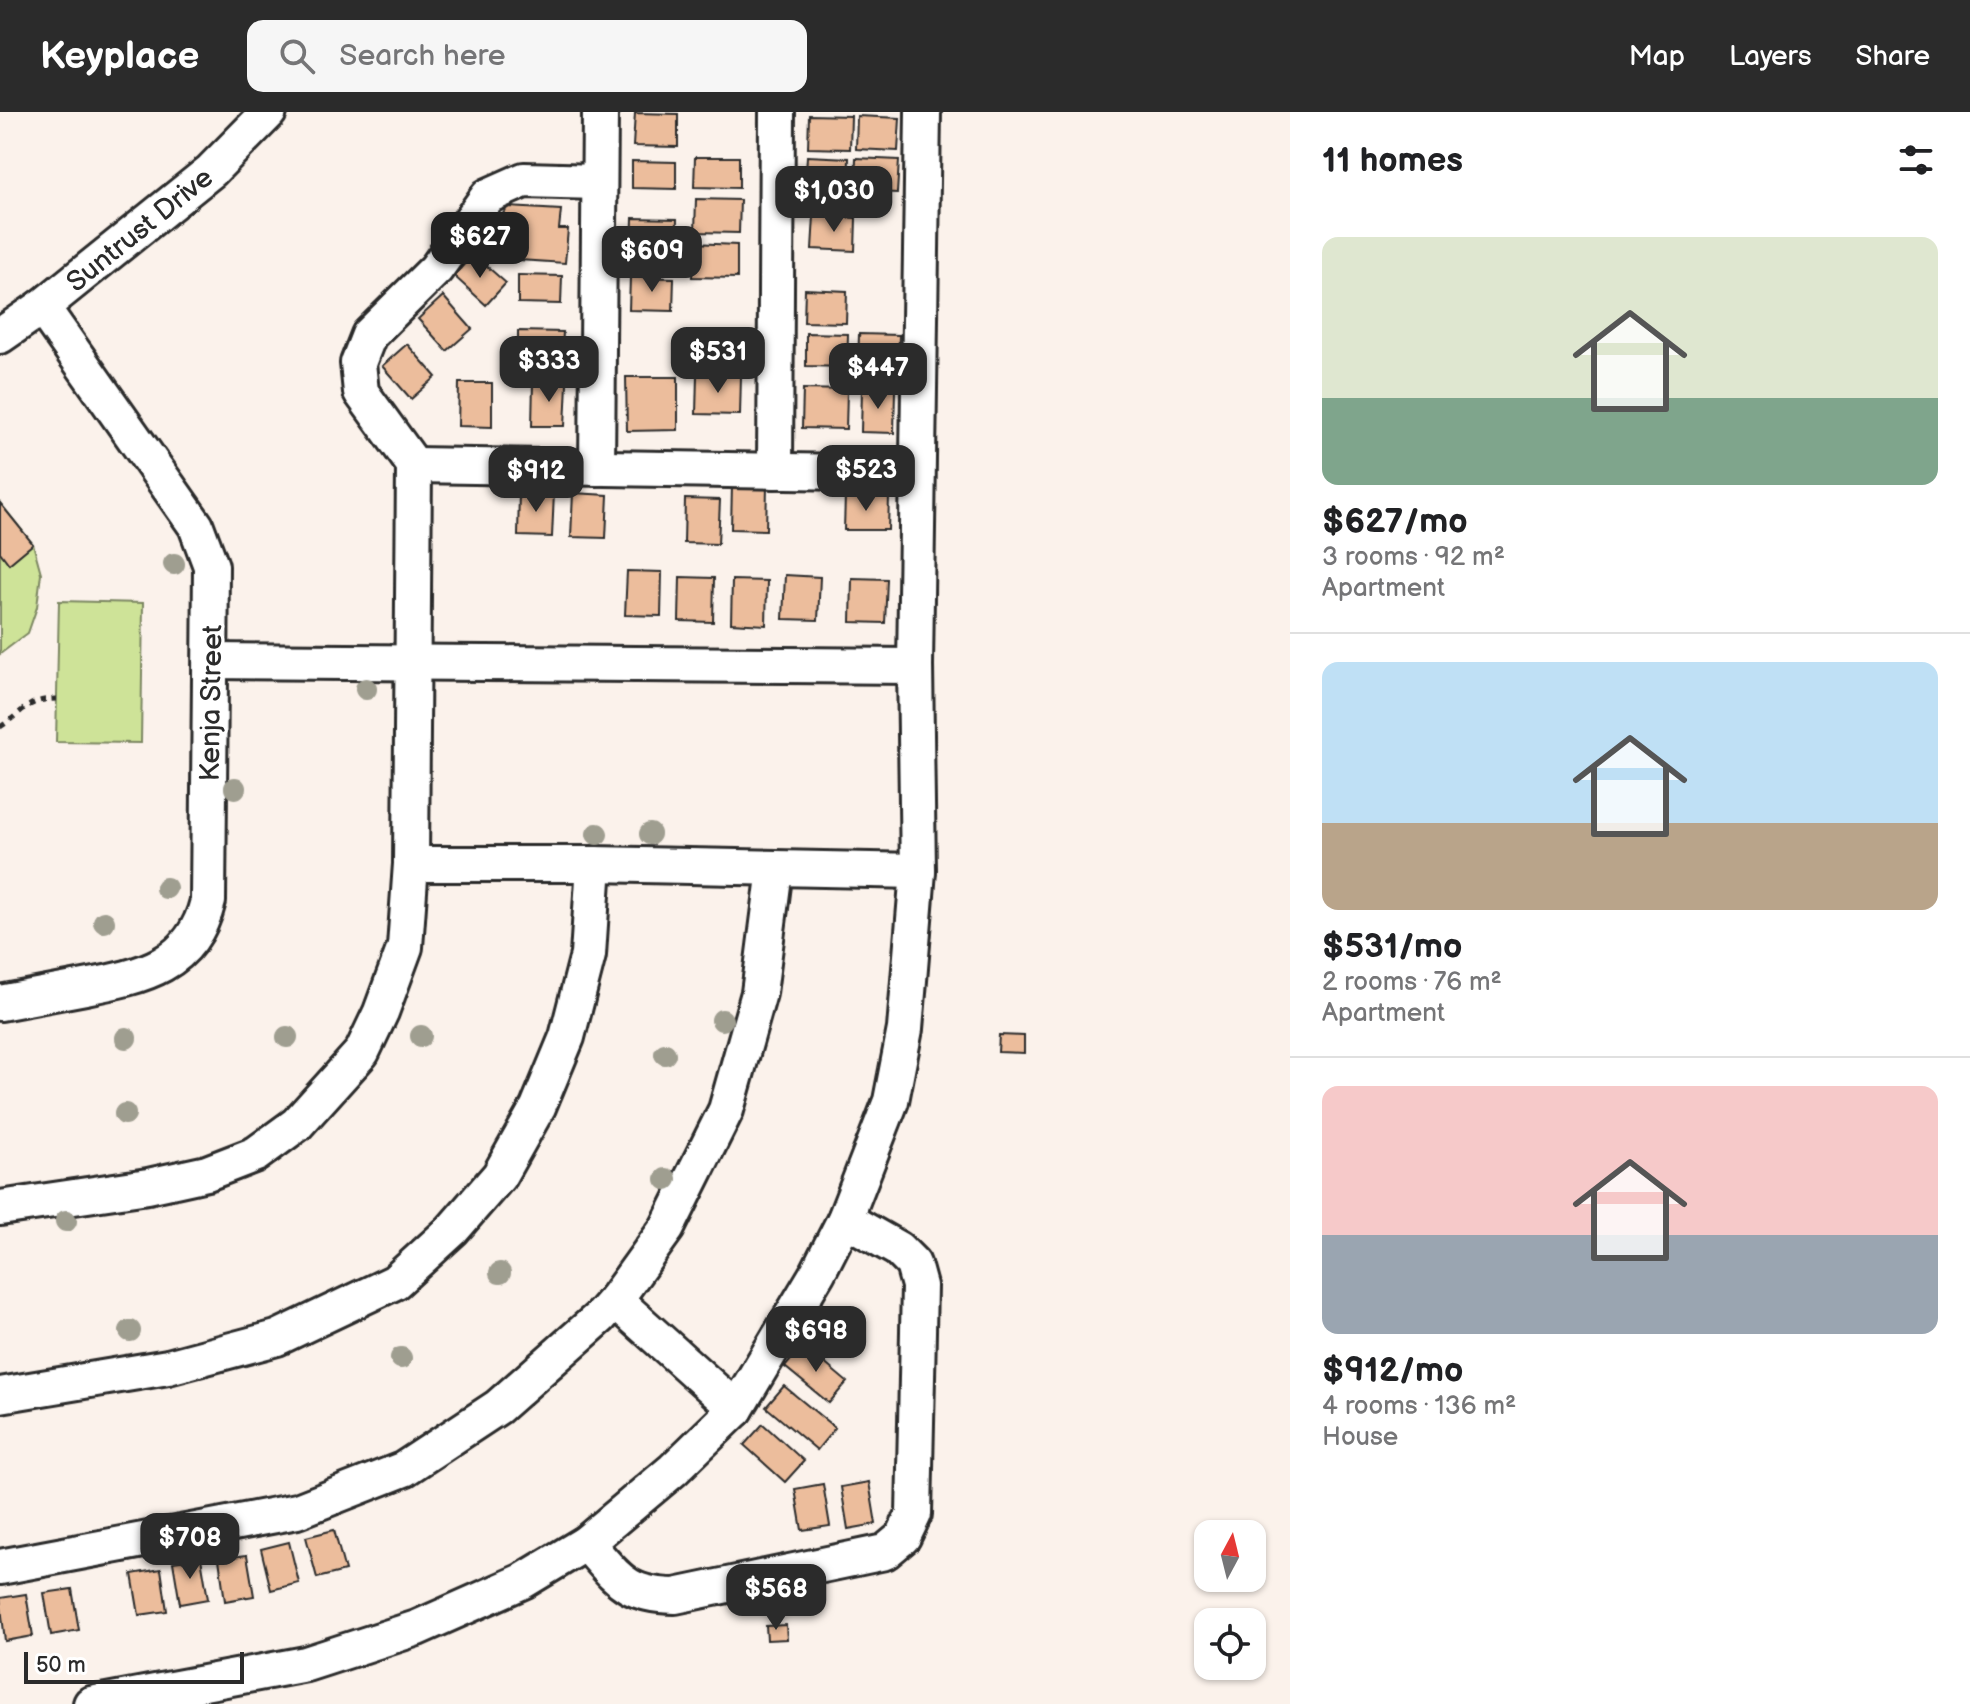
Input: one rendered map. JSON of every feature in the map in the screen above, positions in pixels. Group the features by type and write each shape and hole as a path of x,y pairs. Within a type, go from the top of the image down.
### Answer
{"street":[{"name":"Suntrust Drive","path":"0,336 42,307 211,171 269,112"},
{"path":"597,468 600,112"},
{"path":"775,471 777,112"},
{"path":"91,1704 306,1664 417,1628 523,1581 586,1543 673,1470 736,1409 771,1354 845,1219 891,1101 905,1029 918,871 915,666 923,112"},
{"path":"0,1208 148,1186 207,1173 256,1154 297,1124 362,1052 381,1012 405,947 411,864 414,465 361,392 358,363 369,335 436,269 488,196 524,180 598,182"},
{"name":"Kenja Street","path":"0,1003 136,977 164,964 190,942 202,924 208,901 211,566 196,526 42,307"},
{"path":"414,465 917,473"},
{"path":"211,661 915,666"},
{"path":"411,864 594,864 918,871"},
{"path":"0,1395 168,1367 277,1338 395,1282 452,1230 499,1176 538,1107 567,1037 588,955 594,864"},
{"path":"0,1567 297,1511 404,1469 498,1407 615,1300 667,1228 726,1110 759,993 775,869"},
{"path":"586,1543 627,1588 652,1596 675,1596 885,1552 903,1537 914,1514 919,1286 913,1264 898,1249 845,1219"},
{"path":"615,1300 736,1409"}],"path":[{"path":"0,727 31,702 57,699"}],"green space":[{"path":"0,503 33,544 41,573 37,607 28,633 0,654"},
{"path":"59,601 143,603 141,743 56,742"}],"building":[{"path":"635,113 678,114 678,147 633,146"},
{"path":"809,115 851,116 850,149 808,148"},
{"path":"857,116 900,118 898,151 856,149"},
{"path":"807,156 849,158 848,191 805,189"},
{"path":"695,157 739,157 739,188 694,187"},
{"path":"856,158 899,160 897,193 855,191"},
{"path":"632,161 676,162 676,189 632,188"},
{"path":"696,199 740,200 739,233 695,232"},
{"path":"508,207 561,210 559,229 568,229 565,263 519,260 520,252 504,262 480,244"},
{"path":"814,216 856,218 855,251 812,249"},
{"path":"633,218 677,219 676,253 632,252"},
{"path":"693,243 737,245 737,278 692,277"},
{"path":"473,254 506,283 486,305 454,276"},
{"path":"518,275 562,276 561,304 518,303"},
{"path":"630,277 674,278 673,311 629,310"},
{"path":"805,289 847,291 846,323 804,322"},
{"path":"443,296 472,329 447,351 418,319"},
{"path":"518,331 563,332 561,365 518,364"},
{"path":"806,333 848,334 847,367 806,366"},
{"path":"859,334 899,335 898,368 858,367"},
{"path":"407,344 436,377 411,399 382,366"},
{"path":"697,375 741,376 740,415 696,414"},
{"path":"626,377 678,377 678,430 627,431"},
{"path":"533,382 567,383 565,426 532,426"},
{"path":"459,383 492,383 492,427 458,426"},
{"path":"803,389 847,390 846,429 802,428"},
{"path":"862,389 895,389 894,433 861,432"},
{"path":"732,485 767,486 766,530 731,529"},
{"path":"519,492 554,493 552,537 518,536"},
{"path":"573,493 608,495 606,538 571,537"},
{"path":"845,495 889,496 888,530 844,530"},
{"path":"685,499 720,500 718,544 684,543"},
{"path":"0,503 33,544 9,564 0,552"},
{"path":"627,571 662,572 661,616 625,615"},
{"path":"785,575 820,577 818,620 783,619"},
{"path":"680,577 714,578 713,622 679,621"},
{"path":"852,578 887,579 885,623 851,622"},
{"path":"732,580 767,581 766,625 731,623"},
{"path":"999,1035 1024,1036 1024,1053 998,1052"},
{"path":"803,1345 847,1382 829,1403 785,1367"},
{"path":"784,1386 835,1428 817,1450 766,1407"},
{"path":"763,1424 804,1461 785,1482 744,1445"},
{"path":"869,1482 876,1524 848,1529 841,1487"},
{"path":"823,1484 830,1526 802,1530 795,1489"},
{"path":"334,1530 345,1571 317,1578 306,1537"},
{"path":"289,1542 299,1583 271,1590 261,1549"},
{"path":"247,1555 254,1596 225,1601 219,1559"},
{"path":"201,1558 208,1599 180,1604 173,1562"},
{"path":"161,1569 167,1611 139,1615 132,1574"},
{"path":"72,1589 79,1630 51,1635 44,1593"},
{"path":"26,1594 33,1636 5,1641 0,1598"},
{"path":"786,1625 787,1639 767,1640 766,1626"}]}
